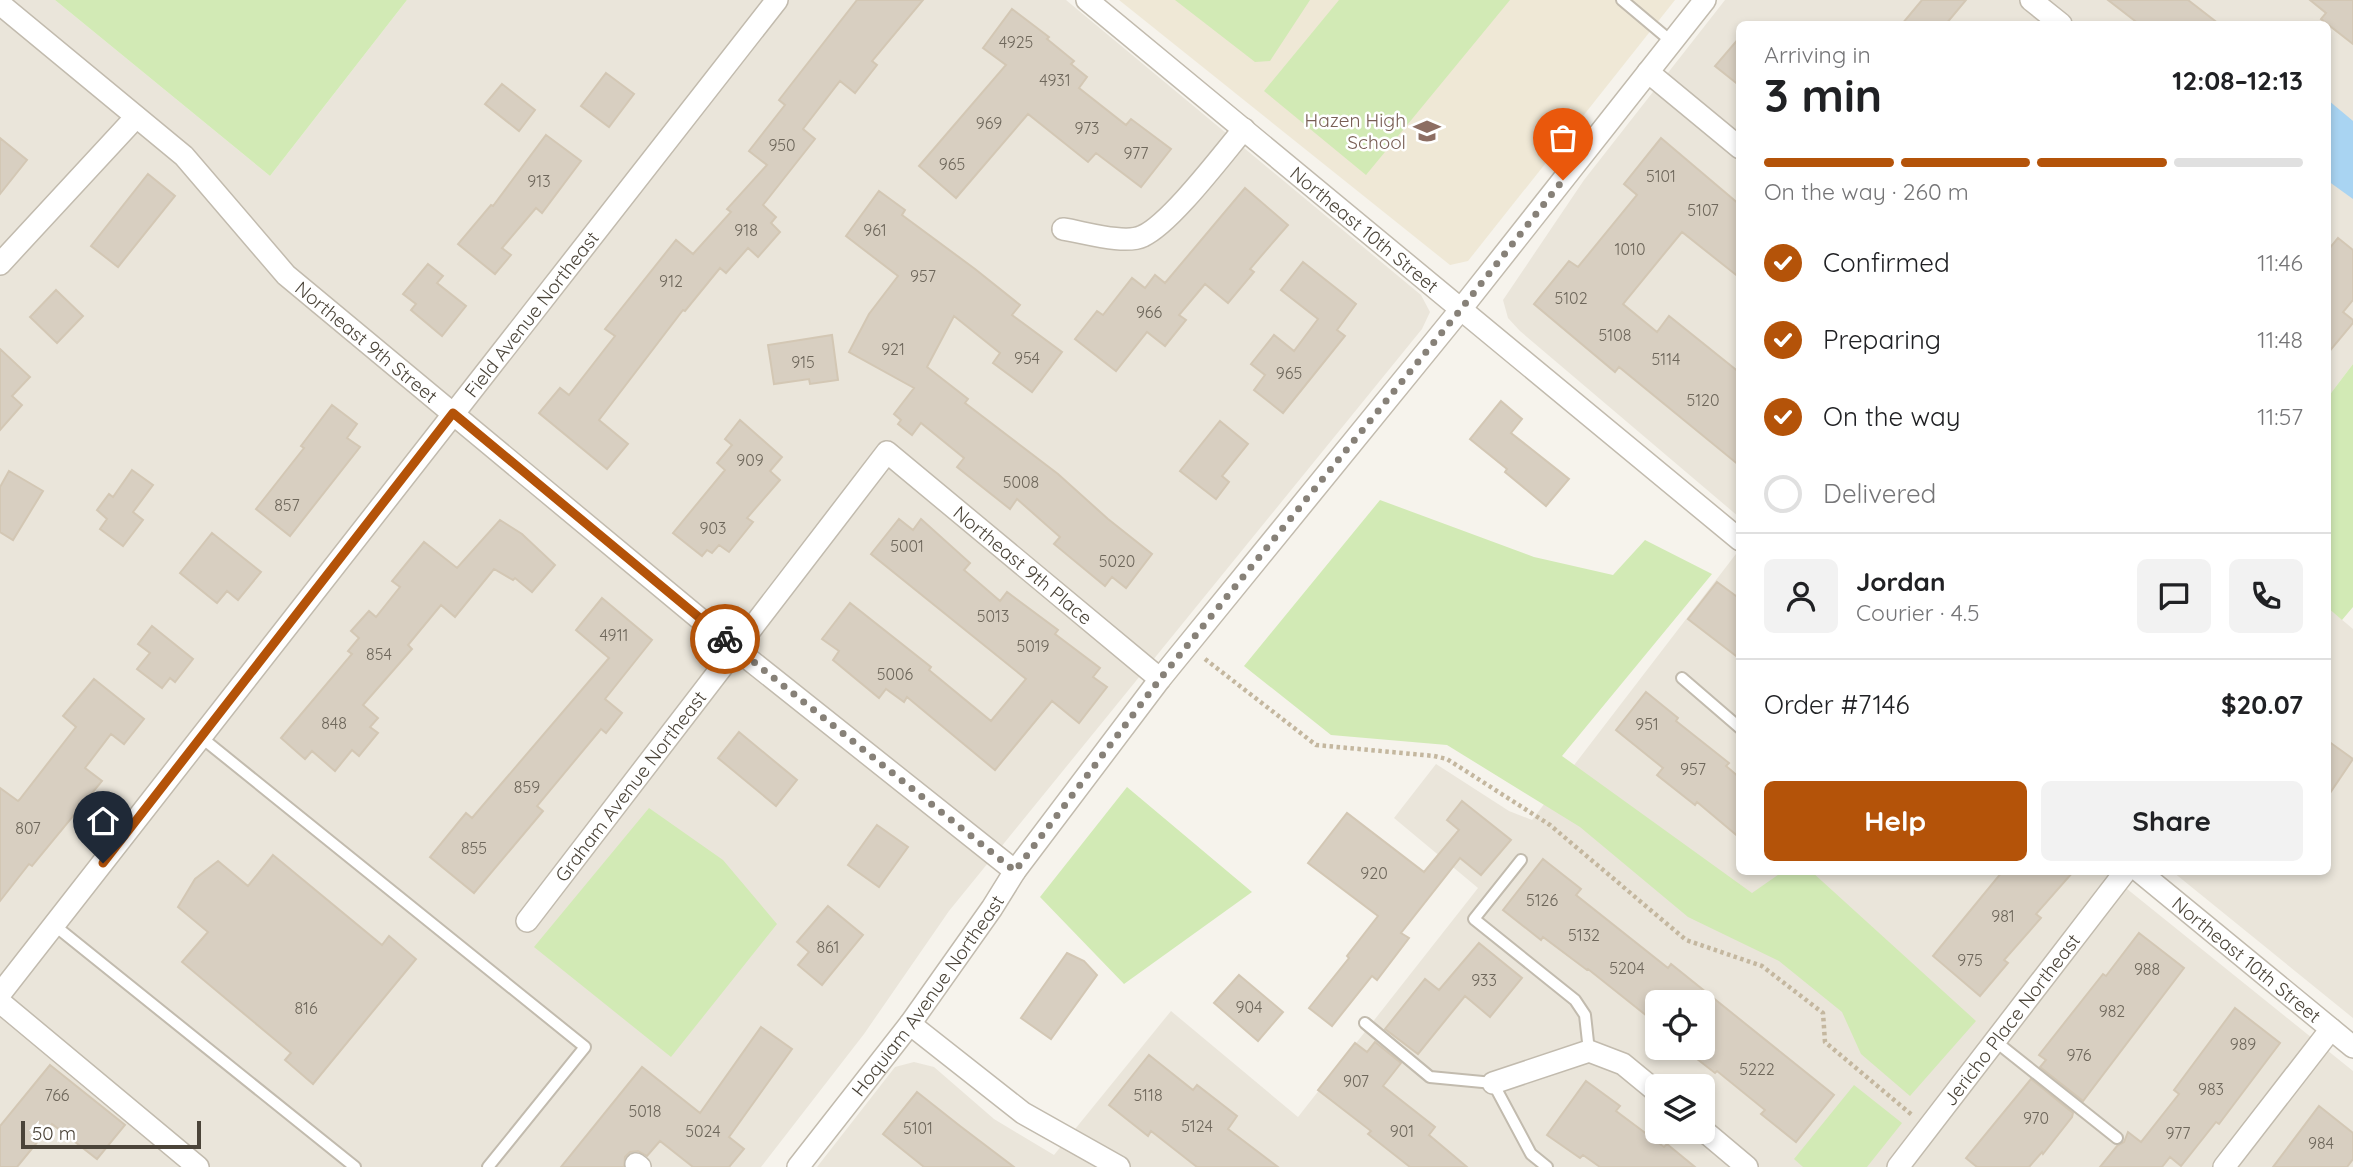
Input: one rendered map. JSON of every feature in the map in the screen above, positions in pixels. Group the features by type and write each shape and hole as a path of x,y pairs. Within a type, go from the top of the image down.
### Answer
{"street":[{"name":"Field Avenue Northeast","path":"0,993 8,967 54,925 777,0"},
{"name":"Northeast 10th Street","path":"1087,0 1736,537"},
{"name":"Hoquiam Avenue Northeast","path":"798,1167 910,1024 1015,871 1160,679 1461,309 1705,0"},
{"path":"2031,0 2057,21"},
{"name":"Northeast 9th Street","path":"0,4 184,156 286,275 736,649 1015,871"},
{"path":"1648,72 1736,145"},
{"path":"0,264 136,117"},
{"path":"1063,229 1111,239 1142,237 1169,215 1244,129"},
{"name":"Graham Avenue Northeast","path":"527,921 887,452"},
{"name":"Northeast 9th Place","path":"887,452 1160,679"},
{"name":"Jericho Place Northeast","path":"1898,1167 2123,875"},
{"name":"Northeast 10th Street","path":"2144,875 2353,1047"},
{"path":"0,1002 198,1167"},
{"path":"910,1024 1024,1113 1119,1167"},
{"path":"2224,1167 2331,1028"},
{"path":"1493,1083 1589,1051 1623,1063 1645,1082"},
{"path":"1715,1140 1747,1167"}],"lane":[{"path":"1622,0 1672,42"},
{"path":"1682,678 1736,725"},
{"path":"202,738 585,1047 488,1167"},
{"path":"1521,860 1474,919 1575,999 1584,1015 1589,1051"},
{"path":"54,925 355,1167"},
{"path":"1365,1023 1430,1077 1493,1083 1531,1154 1547,1167"},
{"path":"1995,1041 2117,1138"}],"path":[{"path":"1188,645 1316,745 1447,759 1538,818 1686,940 1762,966 1823,1013 1825,1042 1928,1128"}],"shaded area":[{"path":"0,0 55,0 270,176 407,0 1066,0 1421,295 1430,312 1422,329 949,911 864,1034 761,1167 0,1167"},
{"name":"Hazen High School","path":"1119,0 1675,0 1468,261 1450,265"},
{"path":"1725,0 2353,0 2353,364 2331,393 2331,21 1736,21 1736,514 1508,318 1503,300 1584,180"},
{"path":"1736,554 1736,875 2110,875 2353,1071 2353,1167 817,1167 895,1067 914,1062 934,1067 994,1119 1054,1155 1171,1011 1298,1117 1478,888 1394,818 1436,764 1509,811 1532,820"},
{"path":"2331,611 2353,629 2353,1018 2177,875 2331,875"}],"green space":[{"path":"55,0 407,0 270,176"},
{"path":"1175,0 1310,0 1270,61 1255,62"},
{"path":"1339,0 1510,0 1366,175 1264,91"},
{"path":"2353,364 2353,607 2342,620 2331,611 2331,393"},
{"path":"1380,500 1534,557 1613,575 1645,540 1712,574 1562,756 1752,893 1778,875 1815,875 1976,1021 1910,1096 1861,1054 1842,1012 1779,961 1688,917 1580,827 1447,745 1331,735 1244,666"},
{"path":"1127,787 1252,892 1124,984 1040,897"},
{"path":"649,808 723,860 777,924 671,1057 534,947"},
{"path":"1854,1085 1902,1123 1867,1167 1803,1167 1794,1159"}],"water":[{"path":"2331,103 2353,121 2353,199 2331,183"}],"building":[{"path":"857,0 923,0 872,61 877,65 855,93 840,81 803,129 815,139 763,205 776,217 771,223 780,232 758,257 748,248 726,273 720,268 685,311 683,310 599,420 628,444 607,469 539,413 560,388 569,395 615,336 605,329 676,240 693,254 731,212 727,209 767,165 749,151 785,105 779,100"},
{"path":"1922,0 1966,0 1948,21 1904,21"},
{"path":"2108,0 2188,0 2215,21 2135,21"},
{"path":"2310,0 2353,0 2353,44 2331,27 2331,21 2321,19 2326,13"},
{"path":"1012,9 1049,37 1047,39 1074,61 1071,64 1087,77 1079,88 1126,125 1131,119 1171,149 1141,187 1096,153 1088,162 1028,114 956,198 919,166 1006,65 983,48"},
{"path":"1736,42 1736,83 1715,66"},
{"path":"606,73 634,94 609,127 581,106"},
{"path":"502,84 535,110 519,131 485,104"},
{"path":"546,135 581,161 542,213 536,208 502,248 511,255 495,274 458,244 491,205 493,206"},
{"path":"0,138 27,160 0,194"},
{"path":"1661,138 1736,202 1736,275 1682,232 1623,304 1657,332 1669,316 1736,370 1736,463 1619,367 1615,372 1534,304 1569,261 1578,267 1637,195 1624,184"},
{"path":"148,174 175,196 118,267 91,246"},
{"path":"1245,188 1288,225 1250,269 1254,272 1228,303 1205,284 1179,315 1186,320 1165,346 1147,332 1116,371 1075,339 1097,311 1103,315 1132,278 1145,288 1155,275 1165,283"},
{"path":"879,191 905,210 902,215 1020,305 1012,315 1062,352 1032,392 993,363 1000,353 954,316 927,367 968,399 965,403 1058,474 1152,554 1126,588 1112,577 1105,586 1054,544 1060,537 1017,499 1010,509 957,467 964,458 921,423 912,435 898,424 901,420 894,414 914,388 849,352 869,314 898,276 846,236"},
{"path":"2338,238 2353,250 2353,300 2343,312 2353,323 2331,349 2331,246"},
{"path":"1303,262 1356,304 1337,330 1345,336 1283,413 1254,390 1265,375 1251,364 1274,335 1294,351 1318,319 1281,290"},
{"path":"428,264 443,276 437,283 466,306 442,336 411,310 416,304 403,294"},
{"path":"56,290 83,316 57,343 30,317"},
{"path":"832,335 838,380 810,384 809,379 774,384 768,345"},
{"path":"0,349 30,377 12,396 22,405 0,430"},
{"path":"1501,401 1522,419 1511,433 1569,479 1546,506 1470,439"},
{"path":"332,405 357,424 347,438 360,447 290,536 256,509 304,448 301,446"},
{"path":"740,420 782,457 770,471 780,480 747,518 753,522 729,552 719,545 712,553 707,550 702,556 673,533 725,470 717,463 732,445 725,439"},
{"path":"1220,421 1248,444 1222,476 1229,482 1216,499 1180,471"},
{"path":"132,470 153,485 133,512 143,520 123,546 100,529 107,519 97,510 109,494 113,497"},
{"path":"9,471 43,491 13,540 0,532 0,487"},
{"path":"899,519 913,530 921,519 970,563 964,570 1000,601 1007,592 1058,630 1055,634 1100,668 1093,677 1107,687 1079,723 1052,701 995,770 907,697 904,702 886,689 879,698 833,660 839,651 822,639 850,603 931,667 929,670 991,721 1026,679 871,554"},
{"path":"500,520 522,534 555,565 532,592 515,578 513,580 494,569 455,617 441,605 408,645 412,649 363,705 378,718 370,727 378,733 359,756 352,750 335,771 312,751 305,759 281,738 352,654 348,651 359,638 351,631 369,611 376,617 400,587 392,581 424,542 457,568"},
{"path":"212,533 261,572 238,600 227,591 217,603 180,573"},
{"path":"1717,582 1736,596 1736,656 1688,619"},
{"path":"602,598 652,640 605,699 622,713 606,733 601,729 537,806 543,811 474,893 430,857 466,813 472,818 609,658 576,630"},
{"path":"152,626 193,659 175,682 170,678 162,688 137,669 150,653 138,644"},
{"path":"94,679 144,719 124,744 111,734 85,768 102,781 0,901 0,788 18,801 20,799 76,727 63,716"},
{"path":"1646,692 1678,718 1676,721 1729,763 1726,766 1736,775 1736,835 1697,802 1695,805 1657,775 1663,768 1616,730"},
{"path":"739,732 797,780 776,806 718,758"},
{"path":"2331,743 2353,759 2331,792"},
{"path":"1462,801 1511,840 1481,875 1460,858 1401,933 1409,938 1377,980 1372,976 1332,1026 1309,1008 1378,916 1308,863 1347,813 1424,872 1459,830 1447,820"},
{"path":"877,825 908,847 879,887 848,865"},
{"path":"273,855 382,945 389,936 416,959 313,1084 285,1060 291,1053 182,962 208,932 178,907 195,879 218,861 248,886"},
{"path":"1543,859 1581,889 1576,895 1668,968 1671,964 1703,990 1645,990 1645,1014 1588,969 1543,937 1541,940 1503,910"},
{"path":"2000,875 2070,875 2036,914 2041,918 2004,960 2008,963 1980,996 1933,956"},
{"path":"828,906 863,935 822,985 798,965 809,952 797,942"},
{"path":"2139,933 2184,968 2083,1101 2040,1067 2046,1060 2039,1055"},
{"path":"1479,943 1522,978 1490,1017 1465,996 1418,1054 1385,1029 1425,979 1439,990"},
{"path":"1067,953 1084,961 1097,975 1051,1039 1021,1018"},
{"path":"1239,975 1283,1012 1258,1041 1214,1003"},
{"path":"1715,999 1834,1095 1796,1142 1761,1114 1765,1110 1717,1071 1715,1073 1698,1060 1715,1060"},
{"path":"2235,1008 2280,1043 2219,1124 2216,1122 2181,1166 2170,1157 2162,1167 2100,1167 2117,1146 2124,1142 2128,1132 2141,1142 2179,1094 2174,1090"},
{"path":"761,1027 792,1049 729,1137 744,1149 729,1167 693,1167 660,1141 647,1156 638,1151 630,1152 625,1157 624,1167 561,1167 642,1067 700,1113"},
{"path":"1375,1042 1401,1063 1383,1086 1435,1127 1429,1135 1467,1167 1410,1167 1368,1134 1371,1131 1318,1090 1355,1043 1367,1052"},
{"path":"1149,1055 1193,1090 1197,1085 1237,1116 1228,1129 1278,1167 1197,1167 1151,1131 1148,1136 1109,1105"},
{"path":"50,1065 125,1125 97,1159 52,1124 17,1167 0,1167 0,1126"},
{"path":"2031,1079 2073,1113 2072,1117 2043,1154 2042,1152 2029,1167 1977,1167 1966,1158"},
{"path":"1586,1081 1620,1106 1616,1111 1645,1133 1645,1144 1660,1144 1664,1147 1667,1144 1695,1167 1600,1167 1583,1155 1580,1158 1547,1135"},
{"path":"917,1092 1014,1167 924,1167 883,1134"},
{"path":"2319,1106 2353,1133 2353,1159 2347,1167 2273,1167"}],"way so far":[{"path":"725,639 1015,871 1160,679 1563,180"}],"place":[{"name":"Hazen High School","path":"1427,131"}],"route":[{"path":"103,863 453,413 725,639"}]}
